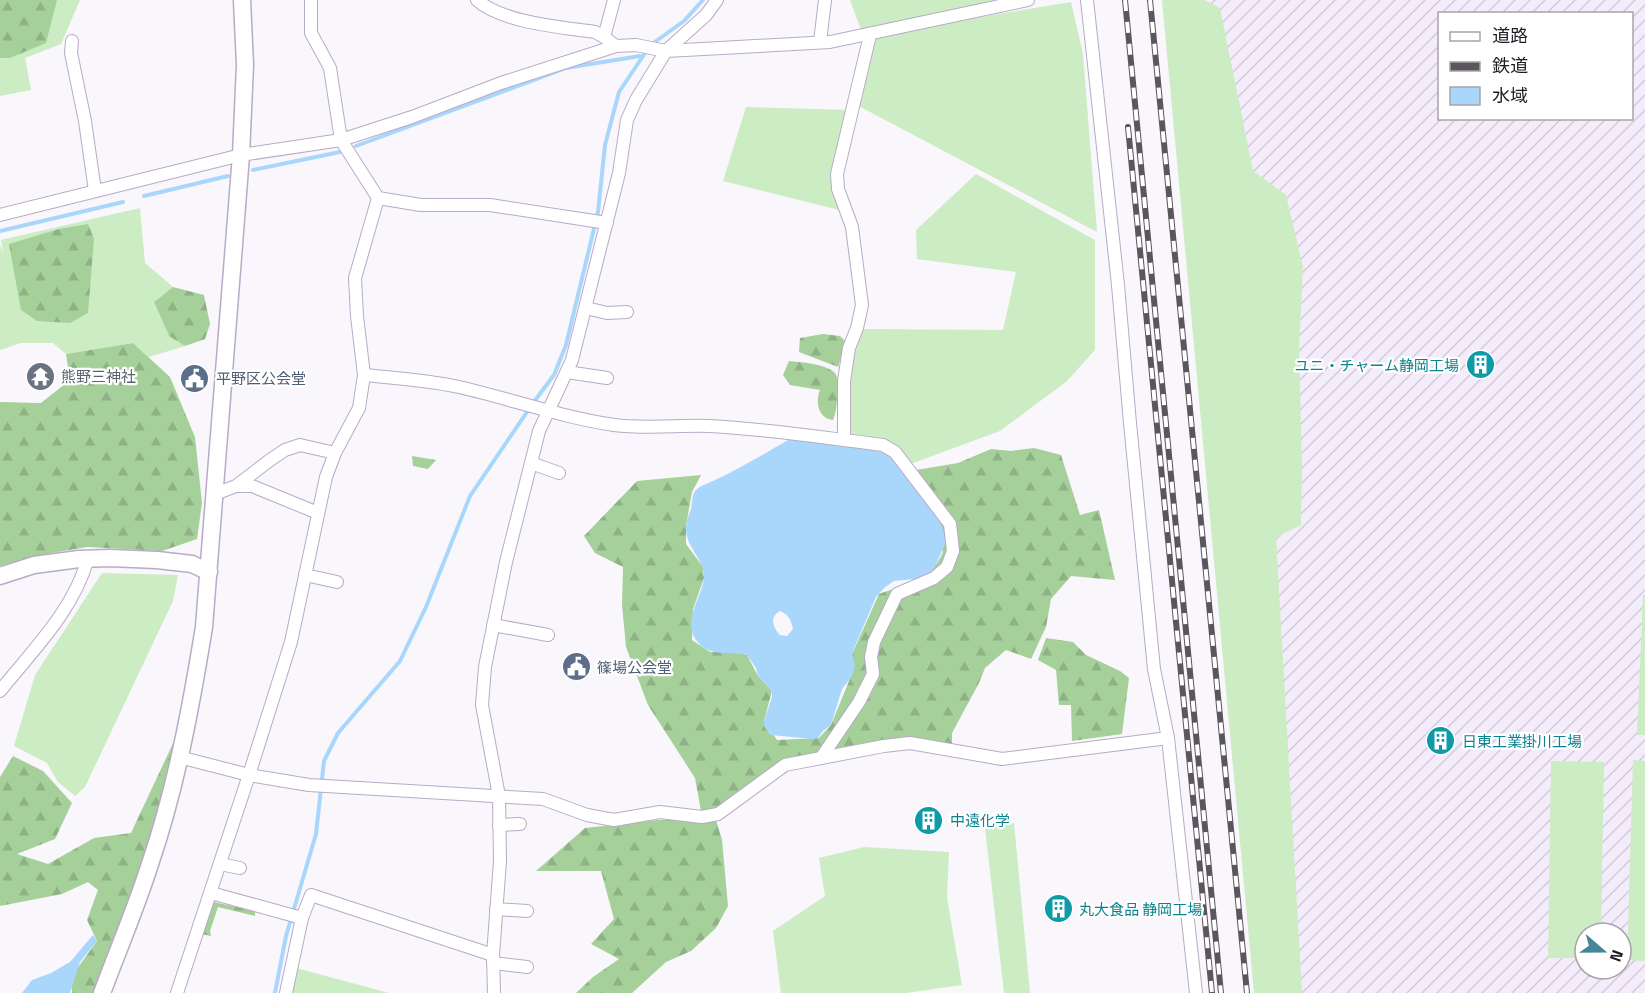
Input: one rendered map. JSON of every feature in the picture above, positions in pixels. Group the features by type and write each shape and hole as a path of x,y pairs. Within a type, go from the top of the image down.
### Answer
{"street":[{"path":"102,993 151,864 179,757 196,680 204,627 241,155 245,65 242,0"},
{"path":"311,0 311,33 330,68 341,140 378,198 421,205 490,205 605,223"},
{"path":"477,0 483,6 520,20 595,32 616,46"},
{"path":"604,37 614,0"},
{"path":"495,993 493,959 500,861 498,796 482,705 485,667 506,562 539,431 573,360 619,173 627,120 662,51 706,15 717,0"},
{"path":"819,42 825,0"},
{"path":"0,215 241,155 341,140 412,117 501,83 616,46 636,45 662,51 819,42 870,35 1028,0"},
{"path":"1087,0 1119,285 1154,669 1168,738 1195,991"},
{"path":"844,440 844,381 849,348 857,328 862,305 852,227 838,189 837,174 870,35"},
{"path":"72,41 71,53 85,121 95,190"},
{"path":"177,993 291,642 326,477 335,453 358,408 364,375 355,278 378,198"},
{"path":"586,308 607,313 627,312"},
{"path":"567,372 607,378"},
{"path":"364,375 440,384 548,412 618,425 686,425 749,429 883,445 895,452 950,524 953,551 947,567 934,578 897,594 874,642 871,657 873,674 859,702 821,758"},
{"path":"214,494 236,486 285,450 300,445 335,453"},
{"path":"531,463 559,473"},
{"path":"236,486 252,486 318,513"},
{"path":"0,576 34,566 88,558 157,560 192,564 209,572"},
{"path":"0,691 70,603 82,579 88,558"},
{"path":"305,575 337,582"},
{"path":"493,625 548,635"},
{"path":"179,757 249,775 309,784 543,799 587,814 614,820 660,812 702,818 718,814 785,765 910,743 1002,759 1168,738"},
{"path":"499,825 520,824"},
{"path":"220,864 240,868"},
{"path":"211,892 302,918"},
{"path":"286,993 302,918 311,895 493,959 527,967"},
{"path":"496,909 527,911"}],"shaded area":[{"path":"1190,0 1645,0 1645,993 1282,993"}],"green space":[{"path":"0,0 80,0 61,44 25,58 31,90 0,96"},
{"path":"0,0 57,0 46,43 10,58 0,58"},
{"path":"850,0 999,0 861,30"},
{"path":"1162,0 1204,0 1220,8 1253,171 1286,195 1303,267 1299,348 1301,525 1276,537 1302,993 1254,993"},
{"path":"1071,2 1083,54 1097,232 853,103 864,36"},
{"path":"746,107 851,110 837,174 847,212 723,181"},
{"path":"976,174 1095,240 1095,350 1067,381 1000,431 905,466 849,441 846,365 863,329 1003,330 1016,272 917,259 916,230"},
{"path":"140,208 145,263 173,287 154,302 169,336 185,346 149,357 133,343 66,354 53,343 21,343 0,350 0,245 3,253 1,240"},
{"path":"88,224 94,239 88,313 70,323 37,321 21,310 9,244 59,229"},
{"path":"173,287 204,295 210,324 205,339 185,346 169,336 154,302"},
{"path":"823,334 840,336 846,342 838,367 799,352 800,338"},
{"path":"133,343 170,377 195,437 202,503 197,539 162,551 87,547 40,555 0,566 0,402 41,403 70,380 66,354"},
{"path":"789,361 820,366 835,373 838,388 833,420 824,416 819,409 820,390 790,385 783,375"},
{"path":"1034,448 1061,455 1080,515 1099,510 1115,580 1071,576 1051,599 1046,627 1031,659 1006,650 985,668 952,733 952,746 909,741 785,762 788,757 779,770 702,817 695,778 648,705 626,647 622,605 623,567 595,553 584,536 637,481 701,475 692,492 686,526 686,544 703,567 704,578 693,609 692,640 710,652 734,652 747,655 758,676 772,691 764,721 777,740 819,738 831,725 854,669 852,654 879,594 925,576 943,552 916,470 958,463 991,449 1011,451"},
{"path":"412,456 436,460 428,469 413,466"},
{"path":"102,573 178,575 173,601 85,787 75,796 58,782 47,763 14,746 35,675"},
{"path":"1643,595 1645,595 1645,735 1637,735"},
{"path":"1046,638 1073,642 1086,655 1120,671 1129,678 1122,734 1072,741 1071,705 1059,705 1056,670 1038,660"},
{"path":"176,737 151,839 95,993 72,993 71,977 97,941 87,920 98,890 88,882 62,894 0,906 0,777 13,756 43,771 72,803 55,839 17,854 48,864 94,838 131,833"},
{"path":"1633,760 1645,761 1645,961 1633,960 1633,921 1628,921"},
{"path":"1551,761 1604,762 1601,921 1573,921 1573,958 1548,958"},
{"path":"658,820 716,820 722,840 728,906 716,928 691,951 666,962 632,993 576,993 593,977 619,959 591,944 614,919 601,871 536,871 585,828"},
{"path":"1014,823 1030,993 1004,993 985,828"},
{"path":"864,847 949,852 947,898 962,985 906,993 781,993 773,931 825,896 819,858"},
{"path":"214,902 255,911 255,916 218,907 210,931 211,936 201,934"},
{"path":"296,968 389,993 292,993"}],"water":[{"path":"795,436 879,448 895,456 940,521 946,541 936,565 924,578 894,581 876,597 852,653 855,666 851,678 842,689 831,725 818,738 813,739 770,735 764,726 764,721 772,691 758,676 756,668 747,655 713,652 701,646 692,632 691,625 704,578 702,566 689,541 686,527 694,493 702,486 736,470","holes":["780,611 789,618 793,629 787,636 780,635 773,622 777,613"]},
{"path":"93,935 97,941 80,962 70,993 22,993 32,980 51,973 70,962"}],"waterway":[{"path":"652,44 684,21 703,0"},
{"path":"533,403 554,375 566,345 598,212 605,145 619,92 647,50"},
{"path":"356,146 566,68 640,56"},
{"path":"253,170 340,152"},
{"path":"144,196 228,176"},
{"path":"0,231 123,202"},
{"path":"275,993 286,936 316,834 324,761 338,733 400,661 426,607 470,496 529,409"}],"railway":[{"path":"1125,0 1221,993"},
{"path":"1150,0 1247,993"},
{"path":"1128,127 1212,993"}],"place":[{"name":"ユニ・チャーム静岡工場","path":"1480,365"},
{"name":"熊野三神社","path":"40,376"},
{"name":"平野区公会堂","path":"195,378"},
{"name":"篠場公会堂","path":"576,667"},
{"name":"日東工業掛川工場","path":"1441,741"},
{"name":"中遠化学","path":"929,820"},
{"name":"丸大食品 静岡工場","path":"1058,909"}]}
